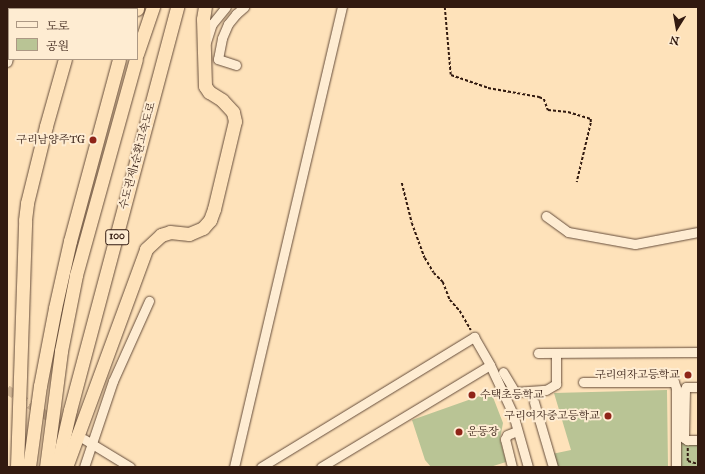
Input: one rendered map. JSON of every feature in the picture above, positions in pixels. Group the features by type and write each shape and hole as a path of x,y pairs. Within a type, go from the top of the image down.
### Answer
{"highway":[{"path":"138,51 154,7"},
{"name":"수도권제1순환고속도로","path":"57,467 70,410 177,7"},
{"path":"66,467 146,249 161,235 170,232 189,234 203,228 210,220 214,208 235,121 233,112 222,100 209,92 205,86 205,7"},
{"path":"17,467 25,220 35,169 65,60"},
{"path":"29,467 40,386 55,308 70,241 119,60"},
{"name":"100","path":"46,467 59,364 76,274 136,60"}],"street":[{"path":"204,46 212,24 226,7"},
{"path":"236,65 218,59 222,38 228,24 244,7"},
{"path":"234,467 342,7"},
{"path":"546,216 568,232 635,244 698,232"},
{"path":"84,467 88,442 113,381 149,301"},
{"path":"261,467 474,337 490,365 513,414 528,467"},
{"path":"538,353 698,352"},
{"path":"503,372 515,392 546,390 556,384 556,353"},
{"path":"321,467 490,365"},
{"path":"583,382 672,381 676,385 680,423 685,439 698,440"},
{"path":"676,467 685,389 686,387 698,387"},
{"path":"534,402 553,467"},
{"path":"512,467 505,439 507,435 517,431"},
{"path":"88,442 130,467"}],"path":[{"path":"445,7 451,75 488,88 539,97 544,99 548,110 568,112 591,119 577,182"},
{"path":"402,183 412,223 424,258 434,273 443,282 450,300 464,317 474,337"},
{"path":"687,444 689,454 688,461 698,464"}],"green space":[{"path":"667,390 668,467 556,467 552,454 571,450 554,393"},
{"name":"운동장","path":"491,392 503,423 500,439 506,462 490,467 431,467 425,460 412,420"},
{"path":"680,442 698,442 698,467 680,467"}],"tunnel":[{"path":"7,389 69,430"}],"place":[{"name":"구리남양주TG","path":"93,140"},
{"name":"구리여자고등학교","path":"688,375"},
{"name":"수택초등학교","path":"472,395"},
{"name":"구리여자중고등학교","path":"608,416"},
{"name":"운동장","path":"459,432"}]}
